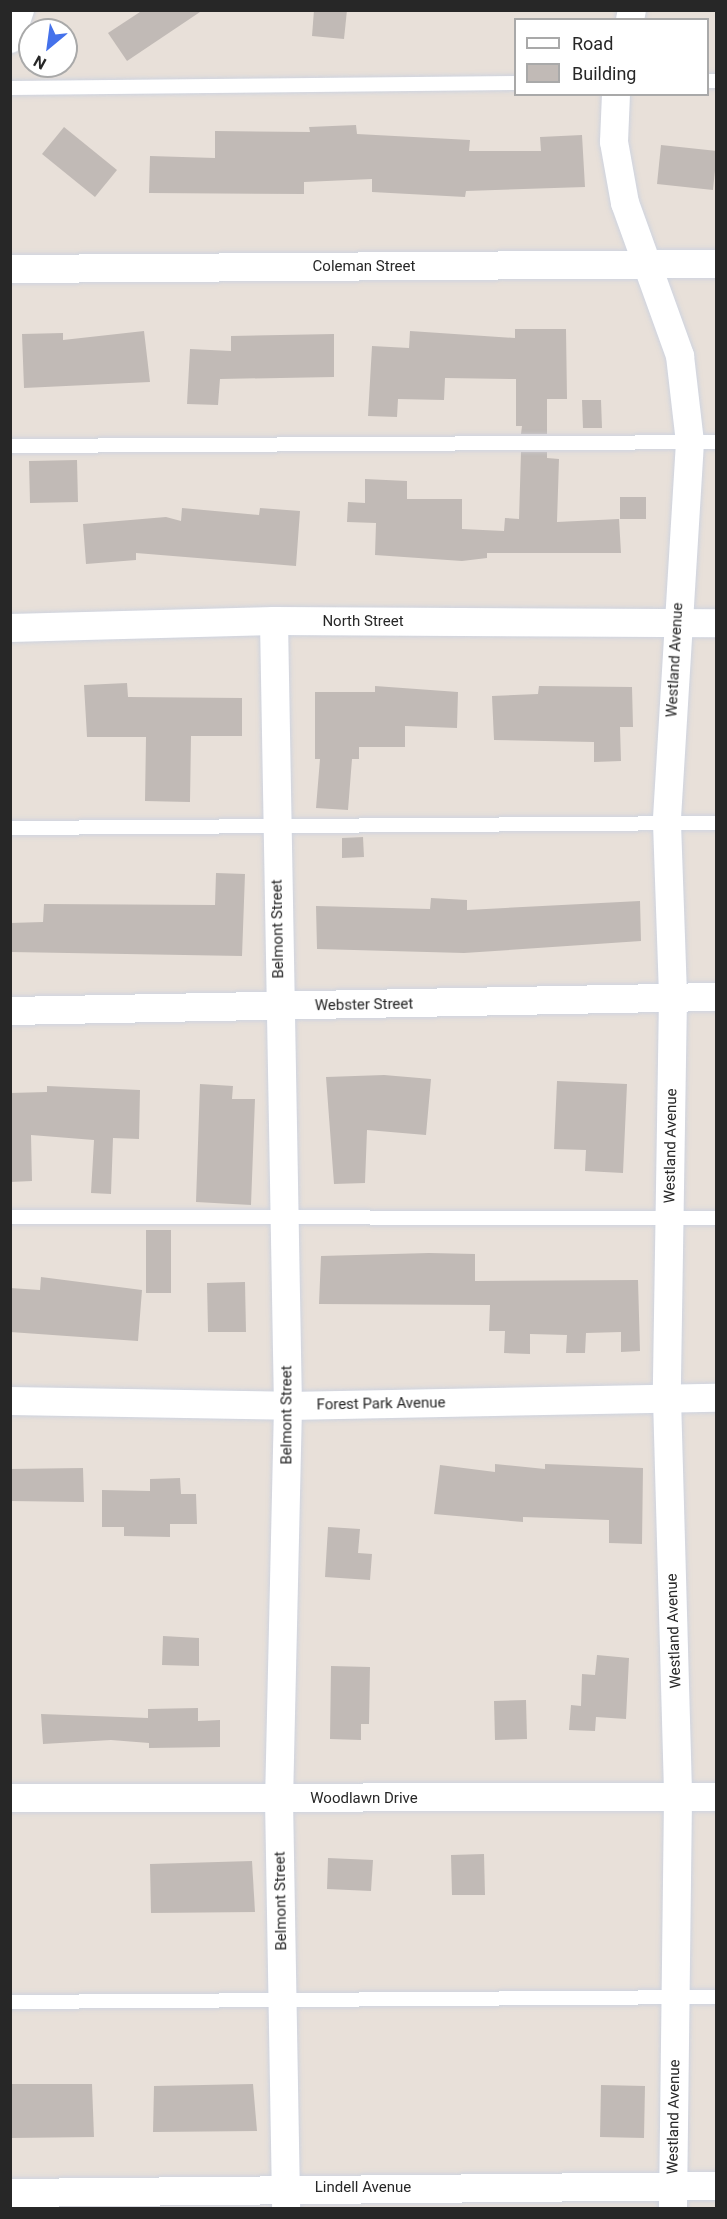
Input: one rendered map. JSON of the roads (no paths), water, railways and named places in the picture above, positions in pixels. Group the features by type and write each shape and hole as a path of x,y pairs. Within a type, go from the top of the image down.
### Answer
{"street":[{"path":"10,39 20,10"},
{"name":"Westland Avenue","path":"616,96 619,172 646,266 680,356 703,442 676,624 667,824 673,997 667,1398 678,1797 673,2198"},
{"name":"Coleman Street","path":"10,269 717,264"},
{"name":"North Street","path":"10,628 274,621 717,623"},
{"name":"Belmont Street","path":"274,621 279,1007 288,1406 279,1799 286,2198"},
{"name":"Webster Street","path":"10,1011 717,997"},
{"name":"Forest Park Avenue","path":"10,1401 288,1406 717,1398"},
{"name":"Woodlawn Drive","path":"10,1798 717,1797"},
{"name":"Lindell Avenue","path":"10,2193 286,2198 673,2198 717,2186"}],"lane":[{"path":"10,88 514,83"},
{"path":"10,446 703,442"},
{"path":"10,828 717,823"},
{"path":"10,1217 717,1218"},
{"path":"10,2002 717,1996"}]}
